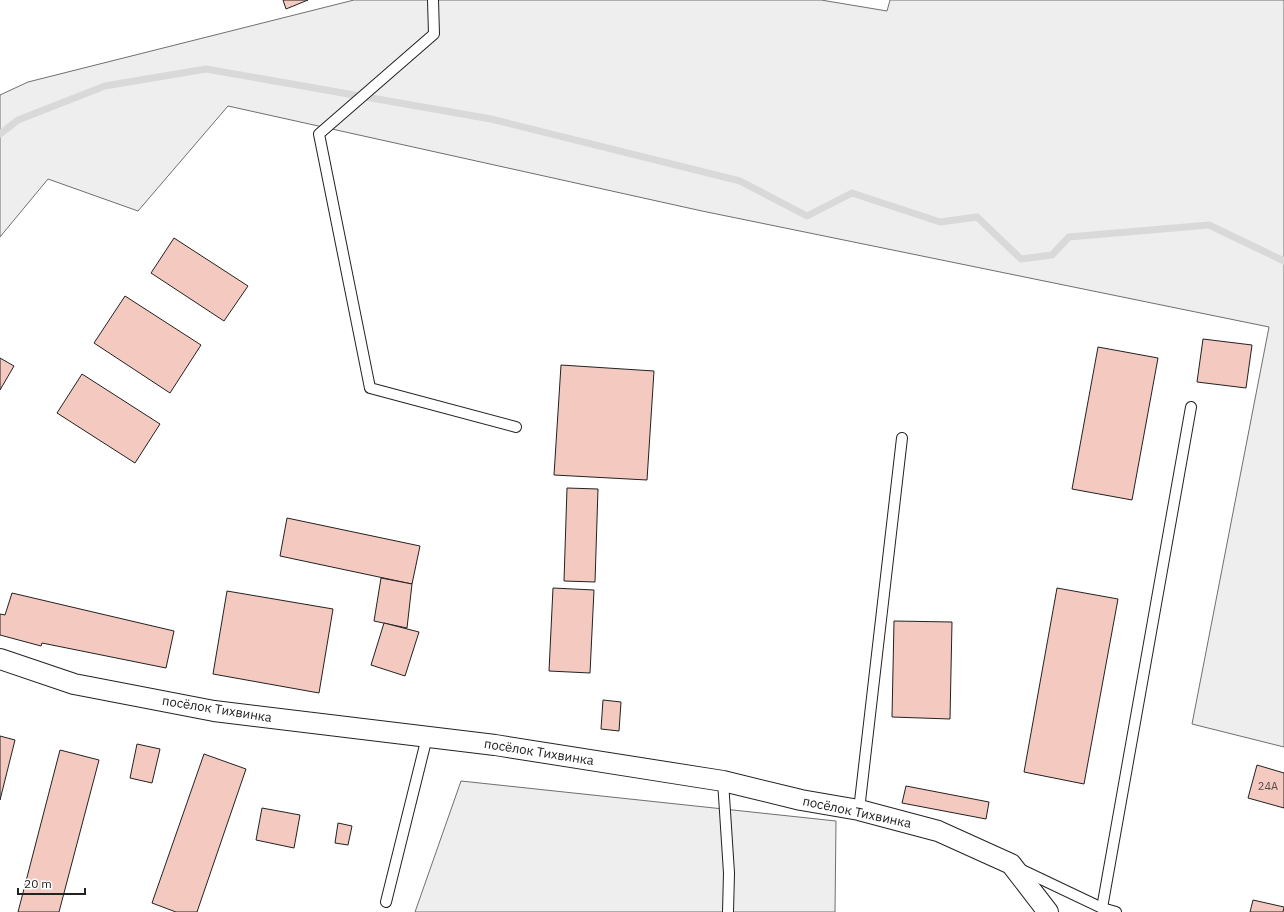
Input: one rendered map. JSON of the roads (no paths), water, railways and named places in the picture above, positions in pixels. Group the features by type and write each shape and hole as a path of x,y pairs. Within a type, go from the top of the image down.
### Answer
{"street":[{"name":"посёлок Тихвинка","path":"0,659 74,684 214,711 494,745 723,781 800,800 859,810 938,831 1010,864 1048,912"}],"lane":[{"path":"433,0 434,34 319,134 370,388 516,428"},
{"path":"1102,908 1191,407"},
{"path":"859,810 902,438"},
{"path":"386,902 427,737"},
{"path":"723,781 729,873 728,912"},
{"path":"1010,864 1102,908 1116,912"}],"waterway":[{"path":"0,134 18,120 105,86 206,69 491,119 740,181 807,216 852,193 940,222 977,217 1021,259 1052,255 1069,237 1209,225 1284,261"}]}
